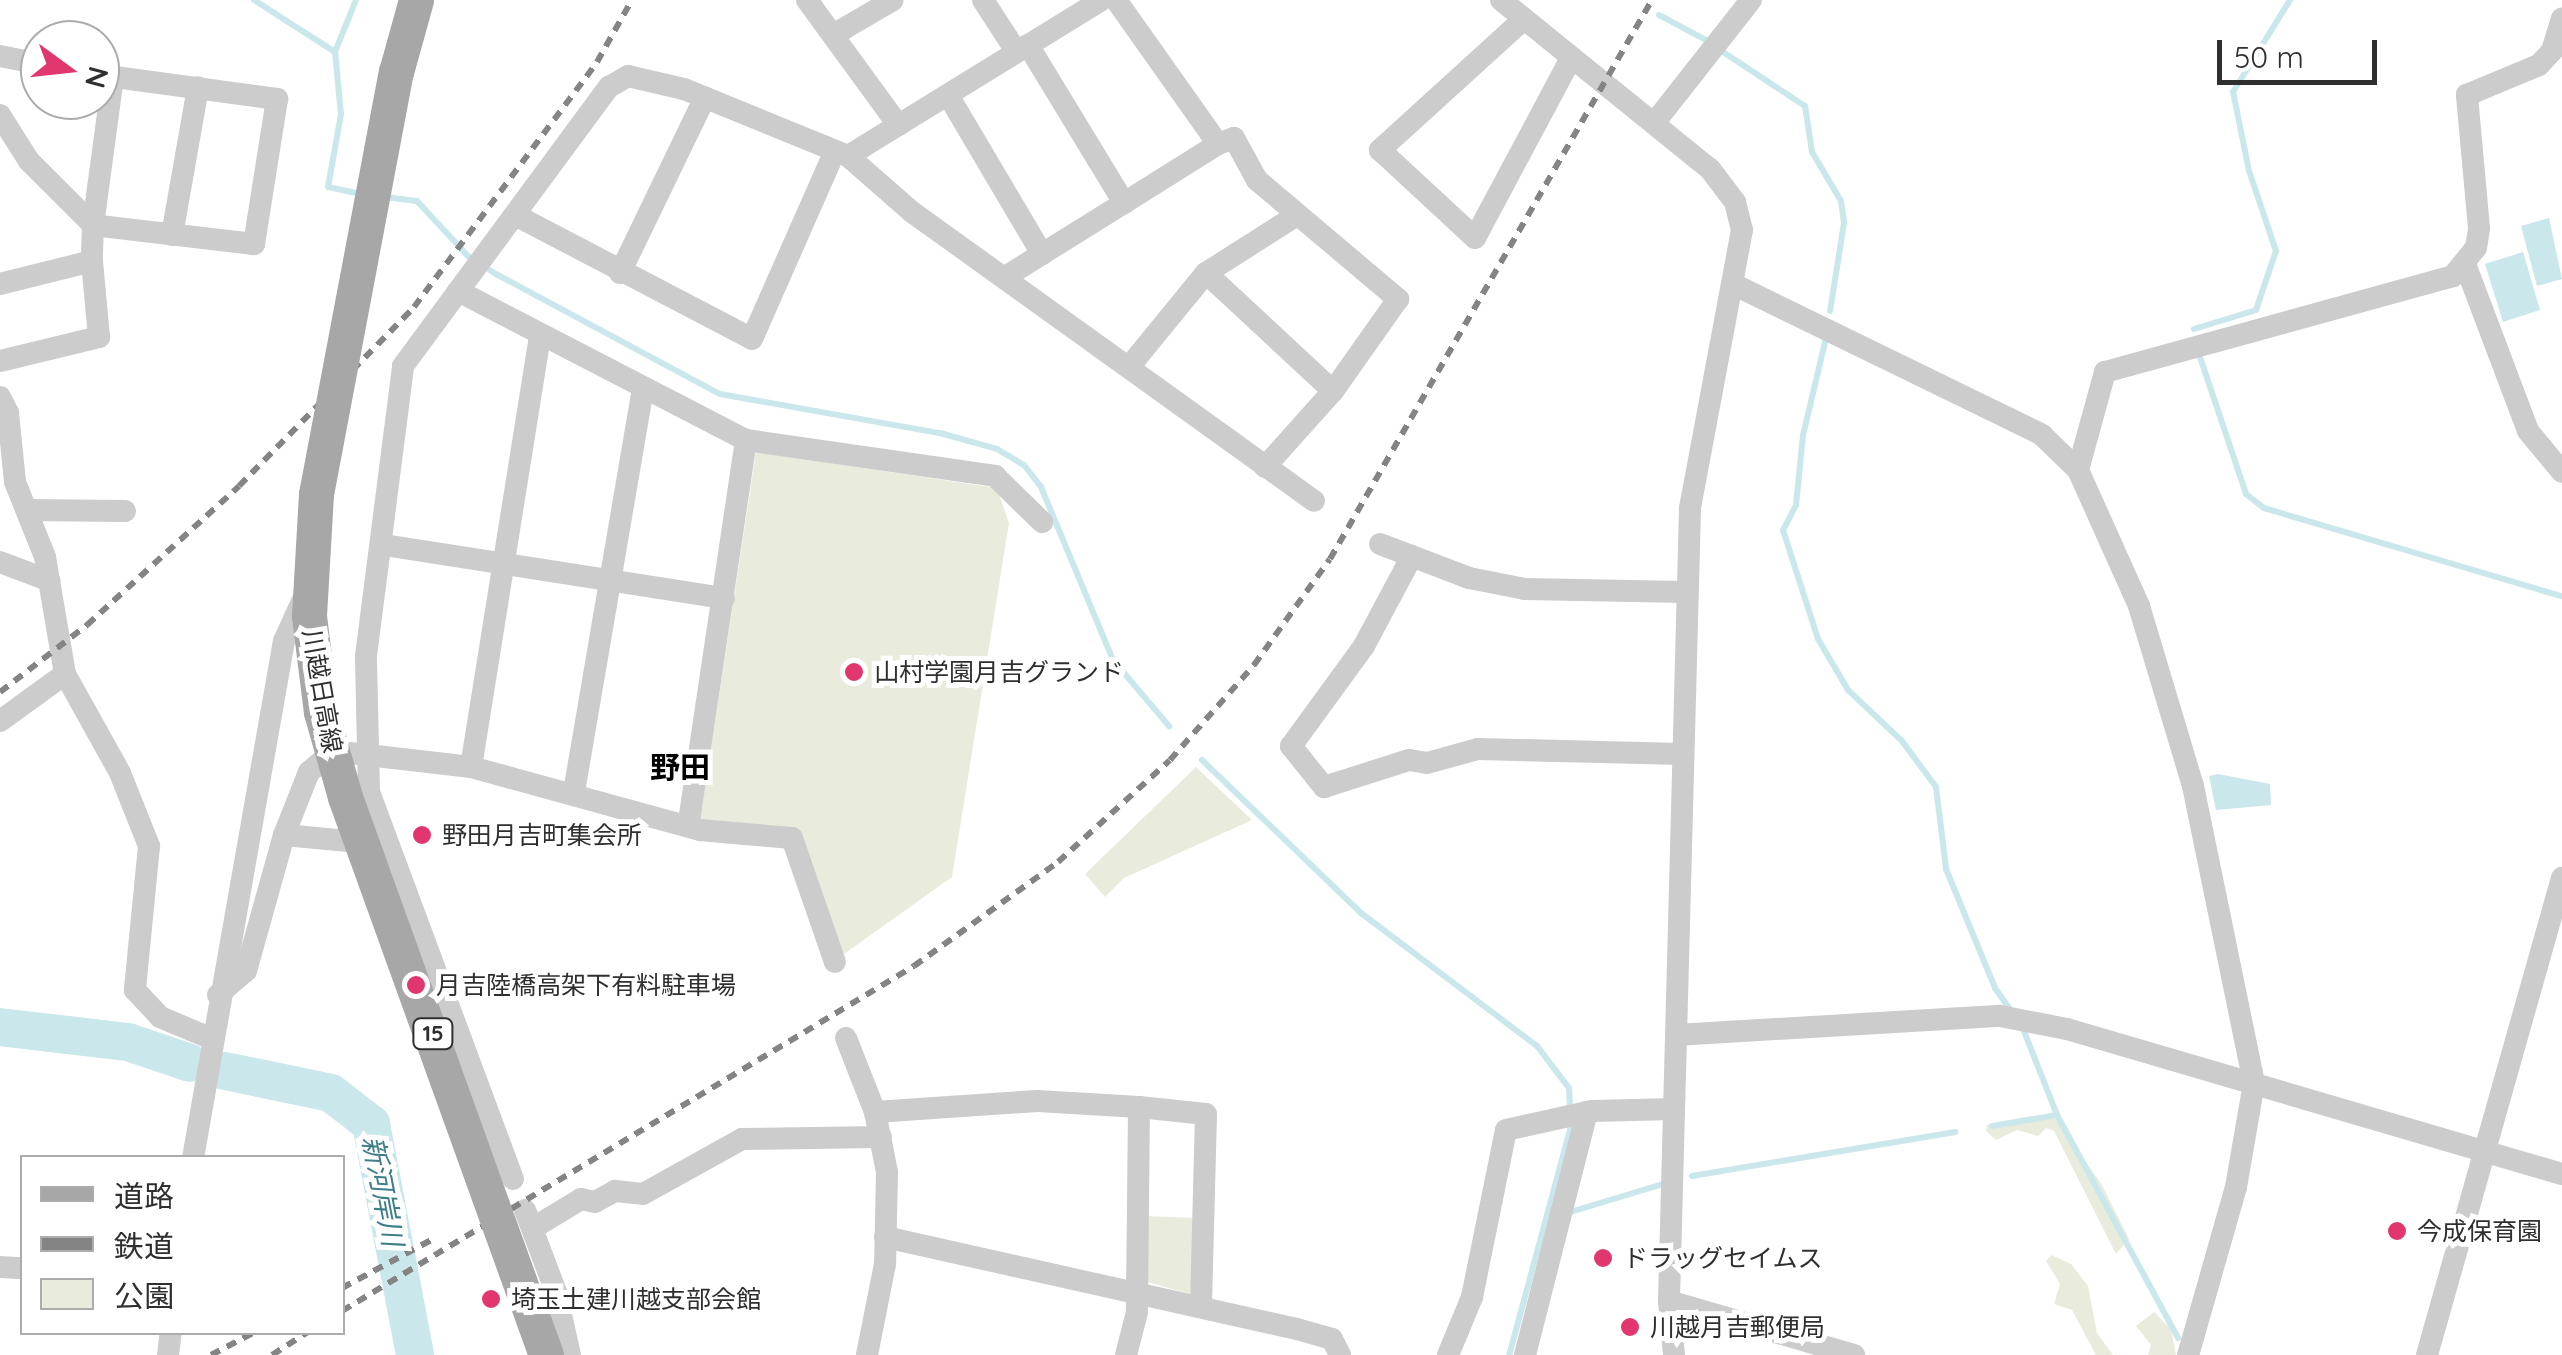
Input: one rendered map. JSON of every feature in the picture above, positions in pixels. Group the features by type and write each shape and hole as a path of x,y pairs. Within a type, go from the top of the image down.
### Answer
{"main road":[{"name":"川越日高線","path":"416,0 396,72 316,494 309,587 320,712 345,797 546,1355"}],"street":[{"path":"807,0 898,125"},
{"path":"832,36 892,0"},
{"path":"983,0 1022,48 1124,203"},
{"path":"518,216 752,340 841,156 948,96 1102,0"},
{"path":"1116,0 1218,144"},
{"path":"1501,0 1710,169 1734,202 1742,230 1736,285 1690,509 1669,1301 1674,1355"},
{"path":"1655,122 1751,0"},
{"path":"2078,470 2106,372 2433,283 2466,264 2479,228 2468,96 2539,66 2552,51 2562,19"},
{"path":"1524,20 1380,150 1474,238 1571,58"},
{"path":"512,1179 369,792 366,656 384,546 402,366 518,216 609,87 628,76 705,97 841,156 912,212 1007,276 1314,501"},
{"path":"0,115 29,161 92,225 254,244 276,99 120,78"},
{"path":"172,236 198,88"},
{"path":"948,96 1042,254"},
{"path":"620,273 705,97"},
{"path":"0,361 99,337 92,225 102,120"},
{"path":"1007,276 1218,144 1234,138 1258,180 1398,299 1334,391 1265,467"},
{"path":"1128,367 1206,273 1297,215"},
{"path":"0,284 92,261"},
{"path":"2466,264 2528,431 2562,472"},
{"path":"1206,273 1334,391"},
{"path":"471,274 540,334 746,440 995,476 1042,522"},
{"path":"1736,285 2042,435 2078,470 2138,606 2193,786 2254,1083 2240,1170 2188,1355"},
{"path":"470,766 540,334"},
{"path":"574,792 643,388"},
{"path":"0,396 8,413 10,464 50,581 65,674 120,773 149,846 135,990 160,1017 210,1038"},
{"path":"688,827 746,440"},
{"path":"27,510 125,511"},
{"path":"1380,544 1469,578 1524,589 1685,592"},
{"path":"384,546 724,598"},
{"path":"1412,556 1364,646 1291,746 1324,787 1409,760 1426,763 1478,749 1681,754"},
{"path":"0,562 50,581"},
{"path":"193,1155 210,1038 284,642 309,587"},
{"path":"0,721 65,674"},
{"path":"218,995 246,971 284,835 318,764 329,754 370,753 470,766 688,827 792,838 835,962"},
{"path":"284,835 386,844"},
{"path":"2427,1355 2488,1153 2562,878"},
{"path":"1676,1035 2000,1016 2035,1022 2254,1083 2562,1174"},
{"path":"846,1038 881,1137 885,1237 866,1355"},
{"path":"875,1112 1021,1102 1206,1114 1202,1306"},
{"path":"1126,1355 1137,1294 1139,1107"},
{"path":"1448,1355 1472,1296 1506,1130 1587,1112 1674,1109"},
{"path":"1526,1355 1587,1112"},
{"path":"570,1355 529,1219 581,1199 595,1202 615,1190 643,1194 742,1140 881,1137"},
{"path":"885,1237 1202,1306 1332,1339 1340,1355"},
{"path":"1669,1301 1854,1355"}],"green space":[{"name":"山村学園月吉グランド","path":"756,452 997,488 1009,523 952,877 844,954 796,834 700,821"},
{"path":"1196,767 1252,820 1124,878 1105,897 1085,874"},
{"path":"2055,1118 2102,1185 2129,1239 2116,1254 2054,1131 2046,1128 2038,1136 2017,1130 1996,1140 1986,1131 1987,1125"},
{"path":"1146,1216 1197,1218 1190,1294 1147,1282"},
{"path":"2051,1255 2071,1264 2088,1286 2097,1333 2113,1355 2096,1355 2072,1310 2054,1304 2060,1284 2046,1261"},
{"path":"2154,1312 2171,1329 2176,1355 2148,1355 2151,1345 2136,1326"}],"water":[{"path":"2549,218 2562,279 2537,286 2521,226"},
{"path":"2523,252 2540,310 2503,322 2485,264"},
{"path":"2218,774 2270,784 2271,805 2216,810 2209,776"}],"waterway":[{"path":"254,0 335,52"},
{"path":"356,0 335,52 341,114 328,187 362,194"},
{"path":"2194,329 2256,310 2276,251 2249,171 2233,92 2290,0"},
{"path":"1659,15 1708,41"},
{"path":"1720,50 1805,106 1812,152 1841,201 1844,223 1830,311"},
{"path":"385,197 417,201 468,256 496,274 720,394 940,433 997,449 1024,465 1041,487 1113,660 1169,726"},
{"path":"1826,338 1803,435 1796,505 1783,530 1818,639 1848,690 1902,741 1936,787 1946,869 1995,988 2012,1012"},
{"path":"2200,357 2246,494 2264,508 2562,596"},
{"path":"1202,760 1361,913 1537,1046 1569,1088 1571,1126 1509,1355"},
{"path":"2022,1026 2057,1115 2178,1338"},
{"name":"新河岸川","path":"0,1027 128,1042 190,1063"},
{"name":"新河岸川","path":"225,1071 331,1093 371,1124 415,1355"},
{"path":"1992,1126 2057,1115"},
{"path":"1692,1176 1955,1132"},
{"path":"1567,1213 1663,1184"}],"railway":[{"path":"0,692 87,625 239,486 414,307 597,62 632,0"},
{"path":"345,1309 914,966 1058,862 1170,760 1254,665 1330,559 1652,0"},
{"path":"345,1286 435,1238"},
{"path":"211,1355 249,1335"},
{"path":"272,1355 303,1335"}],"place":[{"name":"山村学園月吉グランド","path":"854,672"},
{"name":"野田月吉町集会所","path":"422,835"},
{"name":"月吉陸橋高架下有料駐車場","path":"416,985"},
{"name":"今成保育園","path":"2397,1231"},
{"name":"ドラッグセイムス","path":"1603,1258"},
{"name":"埼玉土建川越支部会館","path":"491,1299"},
{"name":"川越月吉郵便局","path":"1630,1327"}],"district":[{"name":"野田","path":"680,767"}]}
